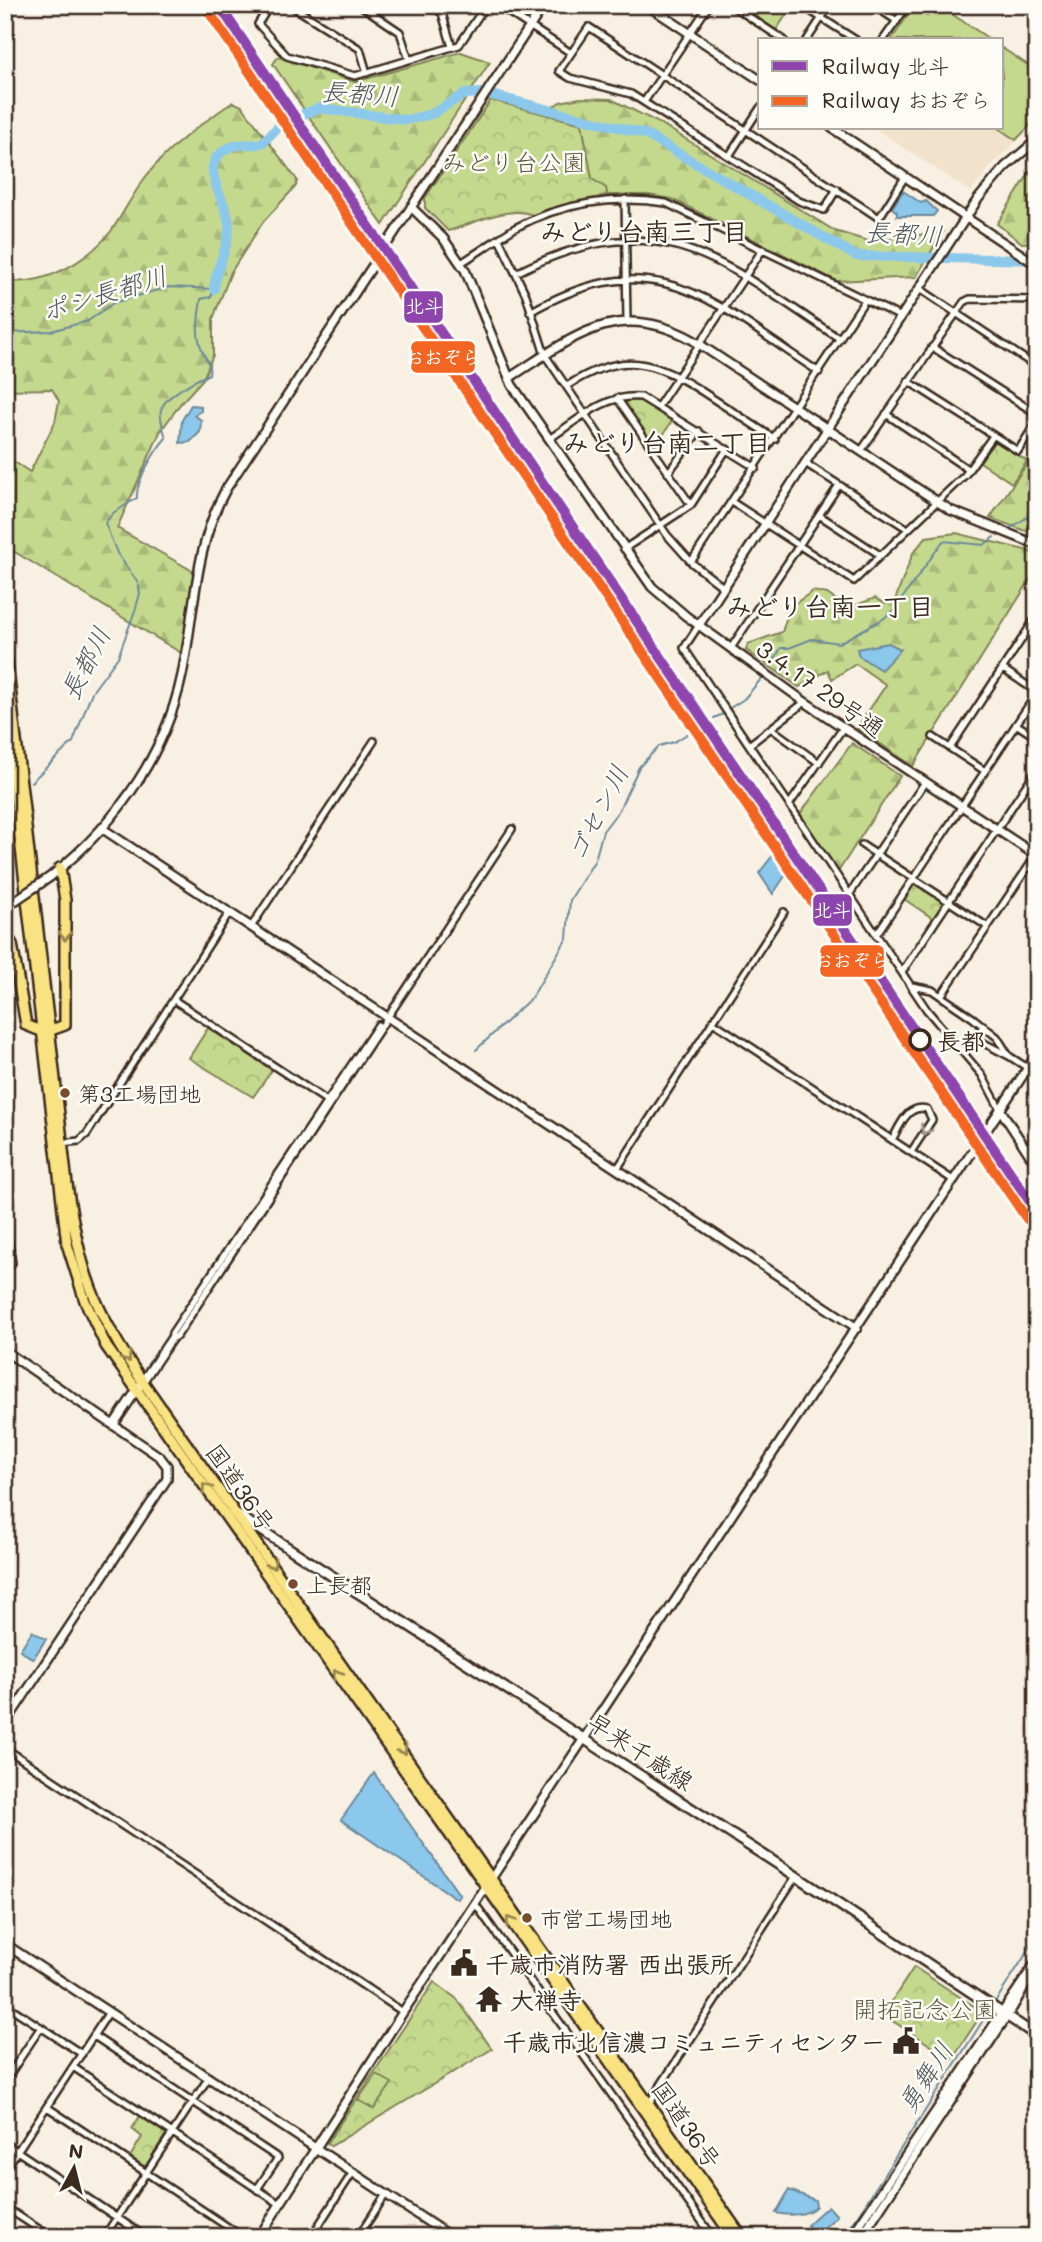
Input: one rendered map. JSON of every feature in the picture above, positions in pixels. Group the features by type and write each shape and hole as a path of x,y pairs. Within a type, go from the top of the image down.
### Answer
{"highway":[{"name":"国道36号","path":"5,644 59,1143 67,1244 85,1301 106,1346 137,1393 487,1888 742,2237"},
{"name":"国道36号","path":"5,710 8,756 46,1030"},
{"path":"5,933 12,944 26,1025 46,1030 65,1025 65,900 60,868"},
{"name":"国道36号","path":"59,1143 75,1242 94,1301 114,1339 493,1879 733,2237"}],"main road":[{"name":"早来千歳線","path":"219,1507 236,1512 586,1738 1037,2036"}],"street":[{"path":"270,5 258,24 287,56 355,76 459,45 486,5"},
{"path":"290,5 360,50 367,73"},
{"path":"360,5 400,32 409,60"},
{"path":"430,5 442,13 452,47"},
{"path":"442,13 447,5"},
{"path":"497,5 571,53"},
{"path":"5,908 50,877 103,829 141,776 171,713 185,661 203,545 215,508 544,5"},
{"path":"647,5 758,79"},
{"path":"644,102 709,5"},
{"path":"732,5 782,38"},
{"path":"801,5 853,38"},
{"path":"808,38 830,5"},
{"path":"873,5 897,21"},
{"path":"884,38 908,5"},
{"path":"836,189 824,210 799,201 631,94 570,78 559,71 590,27 836,189 879,218 905,177"},
{"path":"729,156 758,111"},
{"path":"835,130 1037,265"},
{"path":"1037,140 1005,167 965,218 684,648 945,1034 982,1075 1000,1110 1037,1166"},
{"path":"625,199 627,321"},
{"path":"461,263 531,220 562,209 625,199 666,203 901,317"},
{"name":"3.4.17 29号通","path":"411,207 443,238 461,263 478,296 509,378 624,549 660,594 805,702 1036,855"},
{"path":"499,239 516,273 545,355 661,525 691,562 723,587"},
{"path":"516,273 569,249 626,239 682,246 745,277 840,339"},
{"path":"659,405 763,249"},
{"path":"530,312 584,285 627,278 681,287 724,310 819,372"},
{"path":"920,289 1037,367"},
{"path":"861,451 955,312 970,299 1037,300"},
{"path":"691,562 796,408 865,300"},
{"path":"509,378 586,330 627,321 662,326 701,345 936,501 980,524 1037,545"},
{"path":"932,346 1037,414"},
{"path":"567,386 594,369 622,363 646,363 679,376 775,439"},
{"path":"908,381 1018,451 1037,421"},
{"path":"550,439 617,398 641,397 659,405 756,468"},
{"path":"617,398 691,505"},
{"path":"886,414 969,470"},
{"path":"668,473 699,431"},
{"path":"732,502 854,581 969,470 992,436"},
{"path":"624,549 691,505 727,449"},
{"path":"805,463 908,529"},
{"path":"731,648 839,485"},
{"path":"819,515 880,555"},
{"path":"950,748 1037,616"},
{"path":"876,935 1037,692 1003,669"},
{"path":"749,745 805,702"},
{"path":"1016,724 1037,738"},
{"path":"789,805 843,728"},
{"path":"772,729 819,763"},
{"path":"933,737 985,771"},
{"path":"251,927 374,741"},
{"path":"902,972 1037,769"},
{"path":"849,895 925,782"},
{"path":"114,1424 171,1339 177,1336 327,1101 512,828"},
{"path":"103,829 857,1328"},
{"path":"862,845 988,927"},
{"path":"941,996 1036,855"},
{"path":"59,1143 79,1141 87,1134 229,912"},
{"path":"617,1169 784,912"},
{"path":"912,986 925,986 983,1025 997,1037 1009,1056"},
{"path":"174,1000 327,1101"},
{"path":"713,1022 954,1180"},
{"path":"983,1025 978,1035 980,1041 1037,1074"},
{"path":"273,2237 261,2233 403,2012 1037,1054"},
{"path":"892,1140 909,1112 919,1108 927,1110 932,1120 911,1152"},
{"path":"1026,1150 1037,1136"},
{"path":"5,1218 12,1263 5,1273"},
{"path":"5,1351 114,1424 160,1457 167,1466 167,1479 5,1724"},
{"path":"5,1748 403,2012"},
{"path":"646,2106 796,1876"},
{"path":"476,1905 713,2237"},
{"path":"6,1947 110,2011 451,2237"},
{"path":"851,2237 998,2010 1037,1964"},
{"path":"5,2004 82,2054"},
{"path":"861,2237 998,2010"},
{"path":"5,2170 110,2011"},
{"path":"5,2081 41,2027"},
{"path":"94,2036 278,2158 257,2189"},
{"path":"73,2067 280,2204"},
{"path":"104,2237 209,2077"},
{"path":"47,2107 243,2237"},
{"path":"5,2143 146,2237"},
{"path":"311,2237 353,2172"},
{"path":"358,2237 386,2194"},
{"path":"5,2207 51,2237"}],"shaded area":[{"path":"1004,47 1037,70 1037,122 990,167 971,192 877,130 1004,130"}],"green space":[{"path":"753,5 793,5 776,30 749,12"},
{"path":"934,5 938,5 988,38 892,38 913,8 927,16"},
{"path":"1004,49 1037,71 1037,118 1016,140 1001,130 1004,130"},
{"path":"461,52 490,62 383,225 273,64 278,57 355,82"},
{"path":"580,98 611,99 663,125 835,231 868,241 943,232 916,277 837,281 672,199 648,195 607,195 606,188 592,179 582,124 543,114 560,102"},
{"name":"みどり台公園","path":"491,100 582,124 592,179 606,188 607,195 532,215 523,212 502,214 448,231 425,208 425,198"},
{"path":"233,102 242,106 297,180 296,186 263,222 231,272 213,319 213,355 203,379 160,432 117,528 200,575 188,657 5,546 5,456 30,472 55,422 59,401 52,389 5,390 5,281 35,280 78,262 112,230 156,164 187,136"},
{"path":"1037,161 1037,242 1022,243 997,224"},
{"path":"626,400 645,401 673,419 655,448 625,404"},
{"path":"994,440 1027,461 1012,483 980,462"},
{"path":"1037,449 1037,535 990,518"},
{"path":"956,533 1037,553 1037,569 913,766 857,728 886,685 856,664 832,679 828,670 799,687 746,650 748,644 782,632 790,607 813,591 827,594 848,608 875,598 885,604 895,600 913,553 926,537"},
{"path":"852,743 900,776 838,872 800,814"},
{"path":"915,883 945,903 934,919 904,899"},
{"path":"208,1028 272,1070 253,1097 189,1058"},
{"name":"開拓記念公園","path":"914,1967 983,2012 952,2059 883,2015"},
{"path":"434,1982 457,1999 492,2049 331,2146 327,2143"},
{"path":"376,2074 392,2083 374,2109 358,2100"},
{"path":"140,2116 166,2134 145,2167 130,2157 142,2137 132,2129"}],"water":[{"path":"903,191 921,203 926,201 937,211 933,216 897,216 897,212 892,208"},
{"path":"191,405 201,406 201,411 194,415 201,420 200,432 190,442 180,443 182,420"},
{"path":"888,643 901,649 881,670 859,656 857,649"},
{"path":"778,849 791,867 773,894 759,873"},
{"path":"32,1631 46,1639 33,1659 20,1650"},
{"path":"374,1773 460,1896 457,1899 341,1820"},
{"path":"789,2190 815,2200 816,2206 808,2212 797,2214 776,2213"},
{"path":"828,2206 837,2216 816,2235 807,2225"}],"waterway":[{"name":"長都川","path":"214,289 229,227 213,173 219,154 234,146 262,143 282,123 319,108 406,120 432,114 465,94 483,93 645,134 856,256 1037,260"},
{"name":"長都川","path":"5,333 51,331 88,321 113,303 168,287 214,289 211,297 201,299 198,323 199,341 208,363 209,374 182,389 163,405 161,417 166,438 139,483 137,498 113,513 105,523 117,553 138,583 140,593 118,657 92,692 73,742 31,782"},
{"name":"ゴセン川","path":"1009,529 1037,511"},
{"name":"ゴセン川","path":"771,666 781,648 789,648 812,639 839,643 883,619 894,610 943,541 984,545 994,537"},
{"name":"ゴセン川","path":"730,708 744,699 762,678"},
{"name":"ゴセン川","path":"714,718 723,714"},
{"name":"ゴセン川","path":"476,1050 532,997 567,938 570,900 595,860 603,831 619,810 639,767 659,746 674,742 702,725"},
{"name":"長都川","path":"5,808 10,799"},
{"name":"勇舞川","path":"994,2004 1037,1937"},
{"name":"勇舞川","path":"844,2237 991,2008"},
{"name":"勇舞川","path":"539,2237 546,2228 558,2226 588,2237"}],"rail line":[{"name":"北斗","path":"219,5 1037,1212"},
{"name":"おおぞら","path":"209,12 1027,1219"}],"place":[{"name":"長都","path":"920,1040"},
{"name":"第3工場団地","path":"65,1093"},
{"name":"上長都","path":"293,1584"},
{"name":"市営工場団地","path":"527,1918"},
{"name":"千歳市消防署 西出張所","path":"464,1963"},
{"name":"大禅寺","path":"489,1999"},
{"name":"千歳市北信濃コミュニティセンター","path":"906,2041"}],"district":[{"name":"みどり台南三丁目","path":"644,231"},
{"name":"みどり台南二丁目","path":"667,442"},
{"name":"みどり台南一丁目","path":"830,606"}],"water label":[{"name":"ポシ長都川","path":"104,293"}]}
